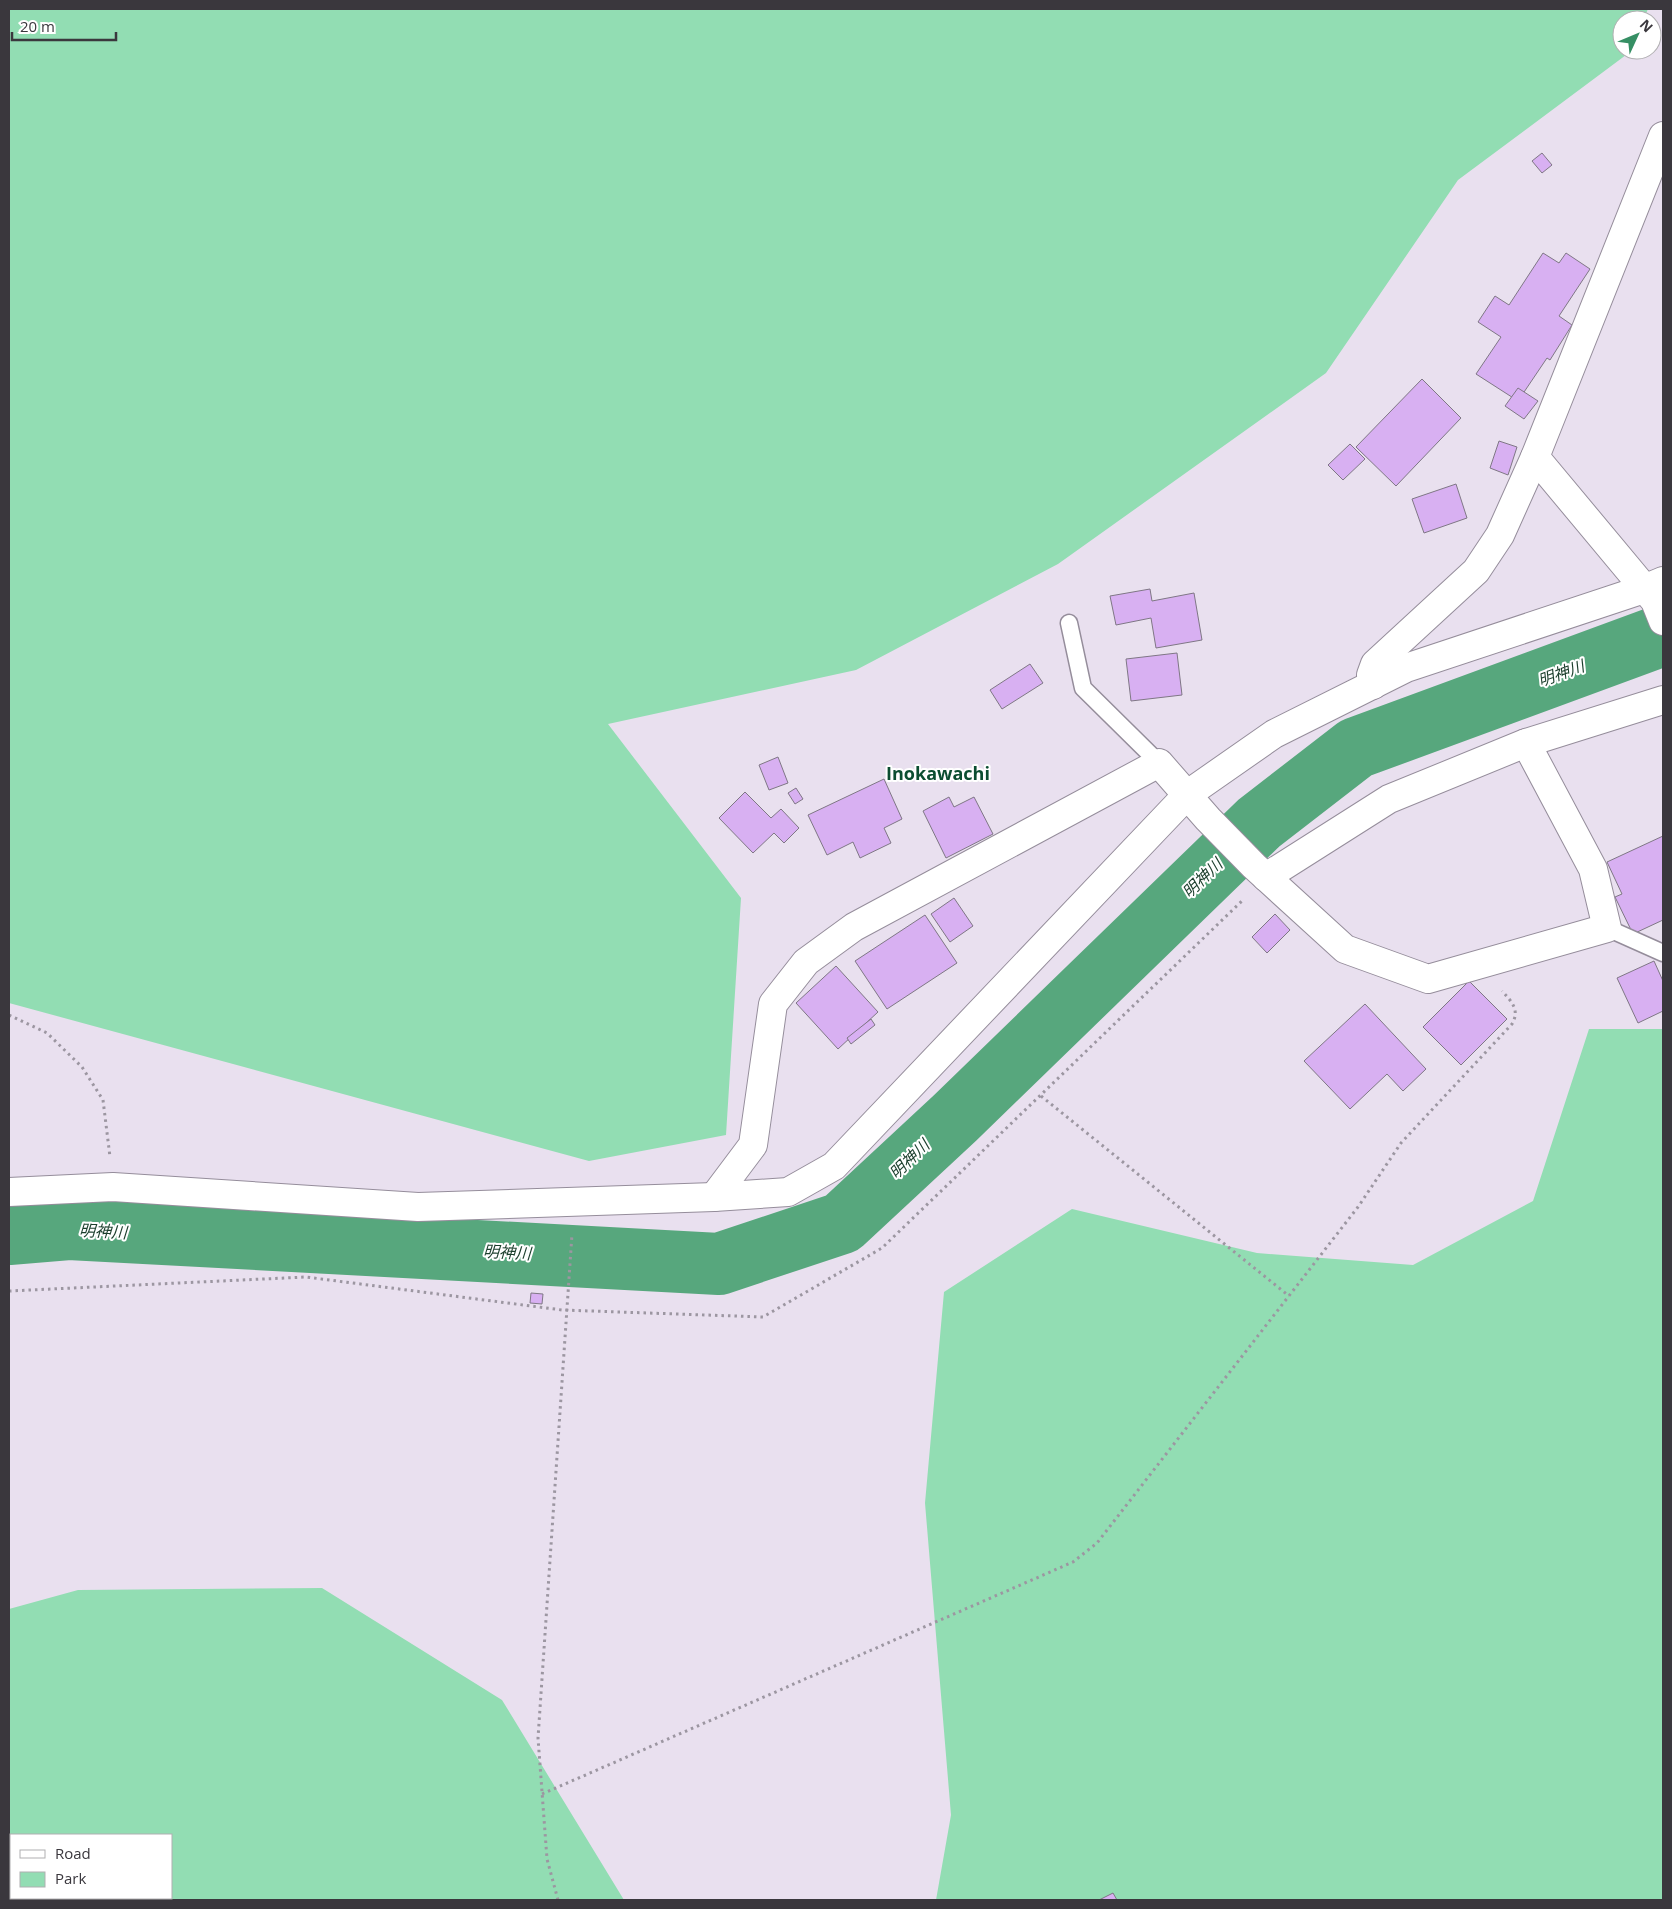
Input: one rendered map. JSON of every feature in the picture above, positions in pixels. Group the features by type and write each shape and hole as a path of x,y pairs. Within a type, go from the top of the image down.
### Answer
{"street":[{"path":"1373,685 1371,675 1375,664 1476,571 1500,535 1535,457 1663,136"},
{"path":"9,1192 113,1187 418,1207 714,1197 788,1192 834,1166 1188,794 1274,734 1406,668 1657,598 1535,457"},
{"path":"1260,871 1389,800 1526,743 1663,700"},
{"path":"714,1197 753,1145 773,1004 806,962 854,927 1159,763 1208,819 1260,871 1345,949 1428,979 1607,928 1593,869 1526,743"}],"lane":[{"path":"1068,623 1083,688 1159,763"},
{"path":"1607,928 1663,953"}],"path":[{"path":"542,1794 1073,1562 1086,1554 1097,1543 1358,1207 1400,1143 1512,1024 1516,1017 1516,1009 1512,1002 1477,965"},
{"path":"9,1015 47,1034 82,1067 103,1100 113,1187"},
{"path":"1041,1096 1289,1296"},
{"path":"558,1900 547,1859 538,1738 572,1239"}],"green space":[{"path":"9,9 1648,9 1612,10 1612,60 1619,60 1458,180 1326,373 1058,564 856,670 608,724 741,898 726,1135 589,1161 9,1003"},
{"path":"1589,1029 1663,1029 1663,1900 936,1900 951,1815 925,1503 944,1292 1072,1209 1257,1253 1413,1265 1533,1201"},
{"path":"322,1588 502,1700 624,1900 9,1900 9,1609 78,1590"}],"building":[{"path":"1542,153 1552,165 1542,173 1532,161"},
{"path":"1543,253 1559,263 1566,253 1590,269 1559,316 1572,325 1550,360 1547,358 1518,401 1476,374 1501,337 1478,322 1495,296 1509,305"},
{"path":"1422,379 1461,418 1396,486 1356,447"},
{"path":"1518,388 1538,401 1524,419 1505,406"},
{"path":"1499,441 1517,447 1508,475 1490,468"},
{"path":"1350,444 1365,459 1343,480 1328,465"},
{"path":"1456,484 1467,518 1424,533 1412,499"},
{"path":"1150,589 1152,601 1194,593 1202,640 1156,648 1151,618 1116,625 1110,596"},
{"path":"1177,653 1182,695 1131,701 1126,659"},
{"path":"1030,664 1043,683 1002,709 990,690"},
{"path":"778,757 788,783 769,790 759,765"},
{"path":"884,779 902,819 884,828 891,843 860,858 853,842 827,855 808,815"},
{"path":"796,788 803,799 795,804 788,793"},
{"path":"745,792 771,818 781,809 799,828 784,843 774,833 753,853 719,818"},
{"path":"949,797 954,807 974,797 993,834 946,858 923,811"},
{"path":"1663,836 1663,920 1633,934 1615,897 1622,894 1607,862"},
{"path":"954,898 973,926 950,942 931,914"},
{"path":"1275,914 1290,930 1267,953 1252,937"},
{"path":"925,915 957,963 887,1009 855,961"},
{"path":"1654,961 1663,981 1663,1011 1638,1023 1617,978"},
{"path":"836,966 878,1012 838,1049 796,1003"},
{"path":"1469,981 1507,1019 1461,1065 1423,1027"},
{"path":"1365,1004 1426,1069 1403,1091 1387,1074 1350,1109 1304,1061"},
{"path":"871,1019 875,1025 851,1044 847,1038"},
{"path":"531,1293 543,1294 542,1304 530,1303"},
{"path":"1113,1893 1117,1900 1099,1900"}],"waterway":[{"name":"明神川","path":"9,1234 69,1229 719,1264 842,1223 955,1118 1259,823 1356,748 1663,635"}],"district":[{"name":"Inokawachi","path":"938,774"}]}
